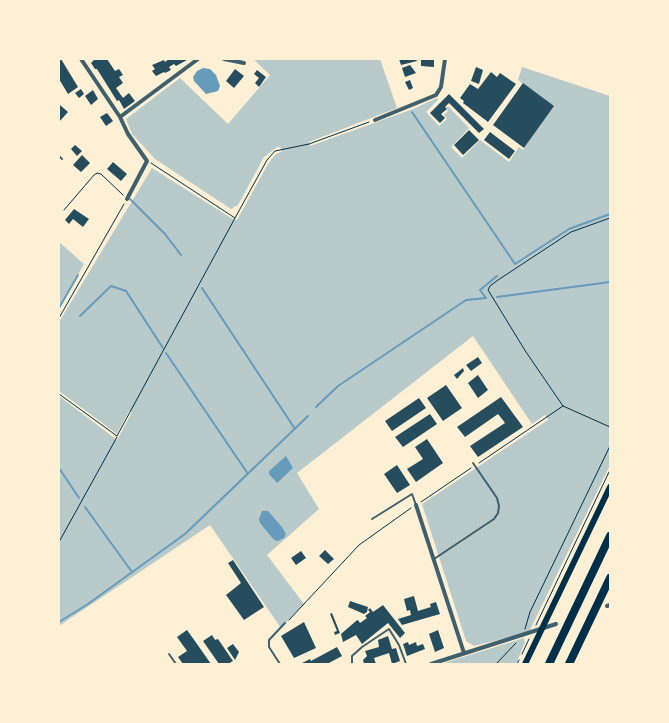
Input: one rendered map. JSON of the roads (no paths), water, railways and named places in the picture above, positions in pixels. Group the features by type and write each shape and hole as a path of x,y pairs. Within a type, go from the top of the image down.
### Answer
{"highway":[{"path":"549,664 610,536"},
{"path":"568,664 610,578"}],"main road":[{"path":"525,664 610,487"}],"street":[{"path":"81,59 120,117 128,134 147,161 127,199"},
{"path":"120,117 198,59"},
{"path":"224,59 244,63"},
{"path":"375,120 436,95 441,86 444,59"},
{"path":"416,505 464,654"},
{"path":"431,664 556,624"}],"lane":[{"path":"59,156 62,159"},
{"path":"434,559 494,520 498,513 498,498 473,463"},
{"path":"372,519 412,494 416,505"},
{"path":"280,664 269,647 269,640 285,623"},
{"path":"352,664 352,656 362,647 389,629 399,645 406,664"},
{"path":"169,654 176,664"}],"water":[{"path":"203,68 210,69 216,75 220,86 218,91 206,94 194,81 193,77 197,71"},
{"path":"286,456 293,468 277,483 269,474 269,471"},
{"path":"262,511 268,511 282,527 286,534 284,538 278,541 274,540 260,523 259,519"}],"waterway":[{"path":"412,112 515,264 569,229 610,214"},
{"path":"130,199 165,234 181,255"},
{"path":"59,308 78,275"},
{"path":"486,298 480,290 497,276"},
{"path":"497,297 610,282"},
{"path":"80,316 111,286 126,291 163,348"},
{"path":"202,288 295,429"},
{"path":"316,407 338,386 466,300 486,298"},
{"path":"166,353 248,474"},
{"path":"59,622 88,604 185,534 308,416"},
{"path":"59,468 79,498"},
{"path":"85,507 132,572"}]}
